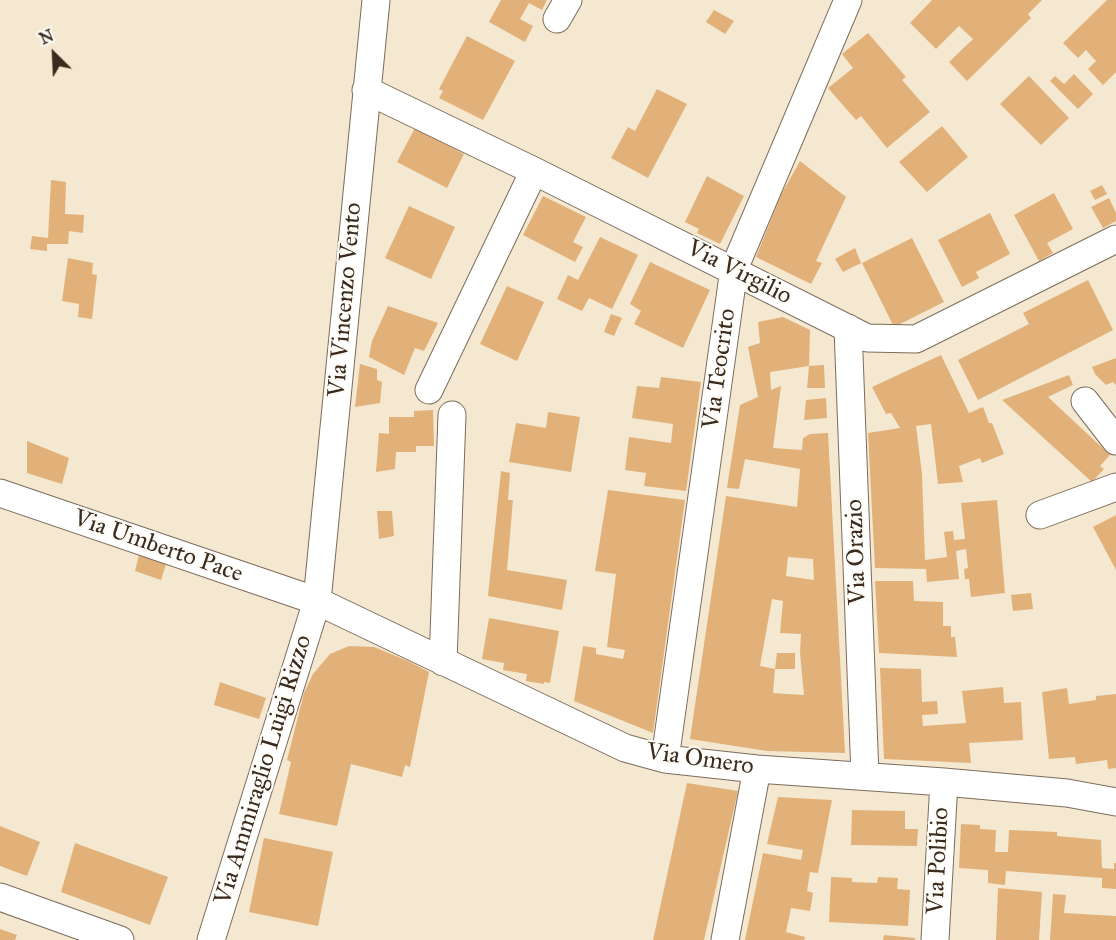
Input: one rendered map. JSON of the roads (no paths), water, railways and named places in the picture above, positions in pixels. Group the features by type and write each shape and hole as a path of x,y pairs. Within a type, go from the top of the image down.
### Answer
{"street":[{"name":"Via Vincenzo Vento","path":"317,601 375,0"},
{"name":"Via Teocrito","path":"665,759 734,269 848,0"},
{"name":"Via Virgilio","path":"366,90 734,269 867,338 916,339 1116,239"},
{"path":"429,390 534,171"},
{"name":"Via Orazio","path":"848,328 865,776"},
{"path":"1084,402 1116,441"},
{"path":"443,662 452,415"},
{"path":"1040,515 1116,487"},
{"name":"Via Umberto Pace","path":"0,493 317,601"},
{"name":"Via Omero","path":"317,601 625,748 665,759 757,769 1067,793 1116,802"},
{"name":"Via Ammiraglio Luigi Rizzo","path":"211,940 317,601"},
{"path":"725,940 757,769"},
{"name":"Via Polibio","path":"935,940 944,782"},
{"path":"0,897 120,940"}]}
